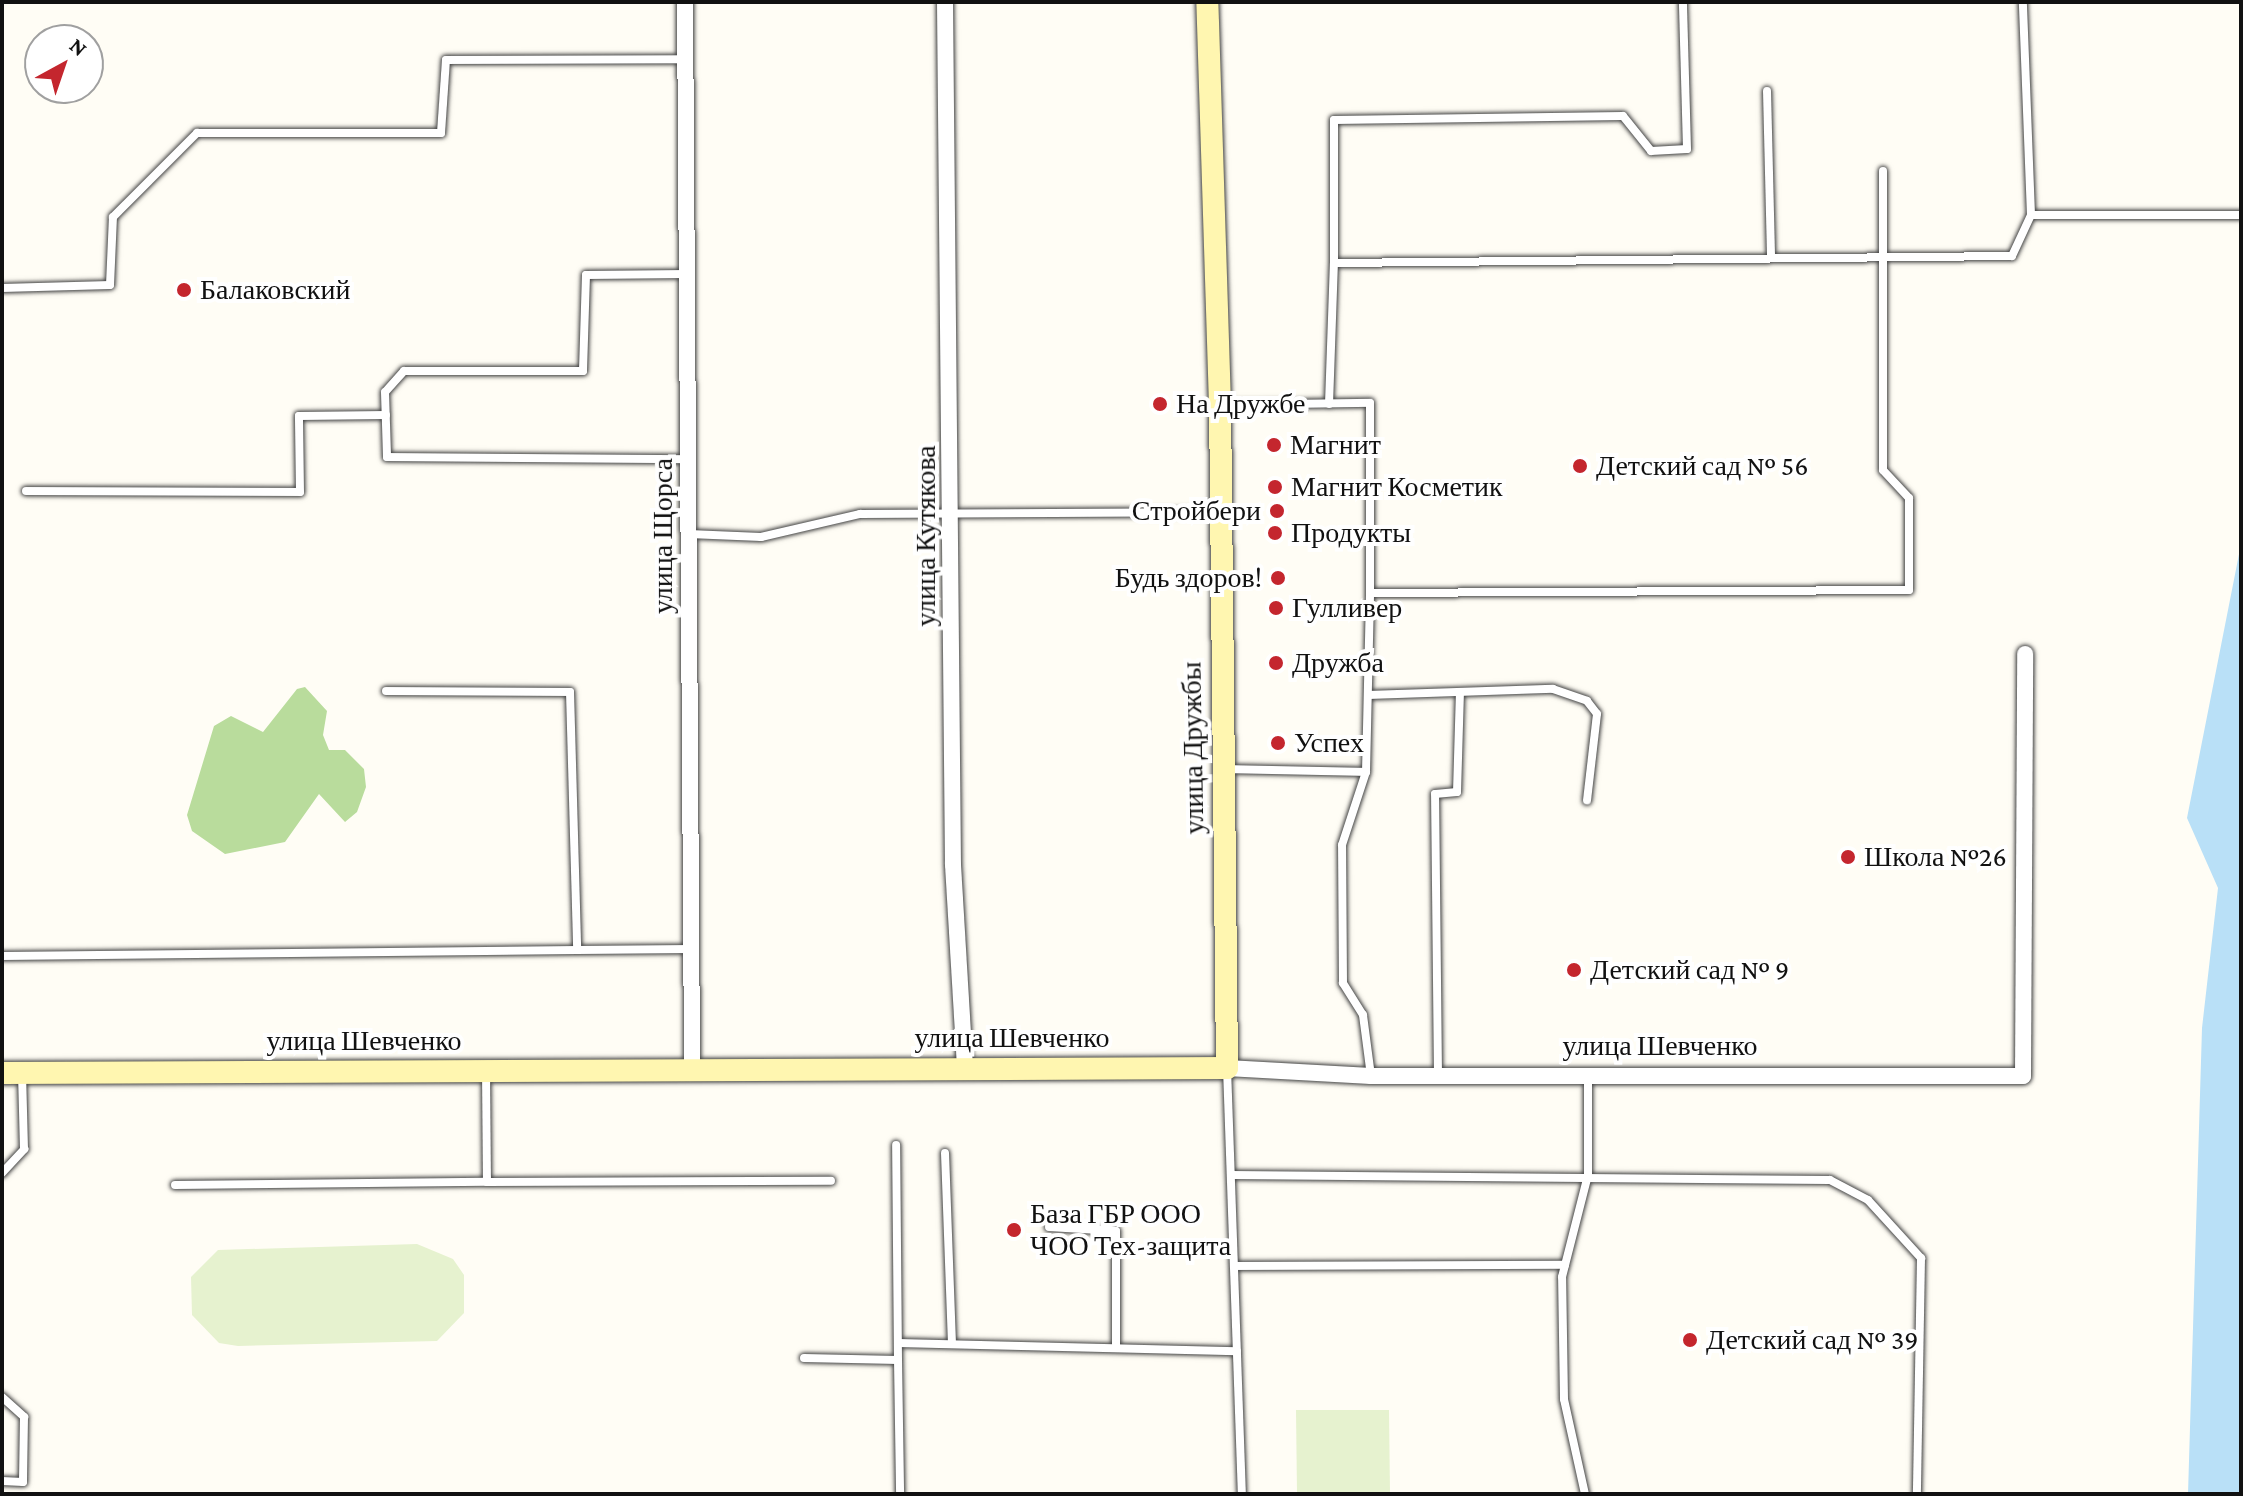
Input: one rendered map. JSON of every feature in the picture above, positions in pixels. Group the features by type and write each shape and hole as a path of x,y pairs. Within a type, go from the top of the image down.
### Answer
{"street":[{"name":"улица Щорса","path":"685,2 692,1069"},
{"name":"улица Кутякова","path":"945,2 953,865 965,1068"},
{"name":"улица Дружбы","path":"1207,2 1220,405 1227,1068"},
{"name":"улица Шевченко","path":"12,1073 1227,1068 1371,1076 2023,1076 2025,654"}],"lane":[{"path":"1329,404 1334,263 1334,120 1623,116 1651,151 1687,149 1683,2"},
{"path":"1334,263 1771,256 2012,256 2031,215 2023,2"},
{"path":"2,288 110,285 113,217 197,133 441,133 446,60 686,59"},
{"path":"1767,91 1771,256"},
{"path":"1370,593 1909,590 1909,498 1883,470 1883,171"},
{"path":"2031,215 2241,215"},
{"path":"687,274 586,275 583,371 404,371 385,392 387,457 688,459"},
{"path":"1220,405 1370,403 1366,772 1342,845 1343,983 1363,1015 1371,1076"},
{"path":"26,491 300,492 299,416 386,415"},
{"path":"689,534 761,537 860,514 1221,512"},
{"path":"1368,695 1553,689 1587,701 1597,714 1587,800"},
{"path":"386,691 570,692 577,950"},
{"path":"1438,1076 1435,794 1457,792 1460,692"},
{"path":"1222,769 1366,772"},
{"path":"2,956 691,949"},
{"name":"улица Дружбы","path":"1227,1068 1242,1494"},
{"path":"486,1070 487,1182"},
{"path":"2,1173 24,1149 12,1073"},
{"path":"1585,1494 1564,1399 1565,1265 1588,1175 1588,1076"},
{"path":"896,1145 900,1494"},
{"path":"945,1153 952,1343"},
{"path":"1231,1175 1588,1175 1830,1180 1868,1200 1921,1258 1917,1494"},
{"path":"175,1185 831,1181"},
{"path":"1049,1227 1116,1231 1116,1348"},
{"path":"1234,1266 1565,1265"},
{"path":"898,1343 1237,1351"},
{"path":"804,1358 898,1360"},
{"path":"2,1397 24,1417 23,1482 2,1481"}],"green space":[{"path":"305,687 327,711 323,735 329,750 345,750 364,769 366,787 357,812 345,822 319,794 285,842 225,854 192,831 187,815 214,726 231,716 263,732 297,689"},
{"path":"417,1244 453,1259 464,1275 464,1313 437,1341 238,1346 219,1343 192,1315 191,1277 218,1250"},
{"path":"1296,1410 1389,1410 1390,1494 1297,1494"}],"water":[{"path":"2241,544 2241,1494 2188,1494 2202,1028 2218,888 2187,818"}],"place":[{"name":"Балаковский","path":"184,290"},
{"name":"На Дружбе","path":"1160,404"},
{"name":"Магнит","path":"1274,445"},
{"name":"Детский сад № 56","path":"1580,466"},
{"name":"Магнит Косметик","path":"1275,487"},
{"name":"Стройбери","path":"1277,511"},
{"name":"Продукты","path":"1275,533"},
{"name":"Будь здоров!","path":"1278,578"},
{"name":"Гулливер","path":"1276,608"},
{"name":"Дружба","path":"1276,663"},
{"name":"Успех","path":"1278,743"},
{"name":"Школа №26","path":"1848,857"},
{"name":"Детский сад № 9","path":"1574,970"},
{"name":"База ГБР ООО ЧОО Тех-защита","path":"1014,1230"},
{"name":"Детский сад № 39","path":"1690,1340"}]}
